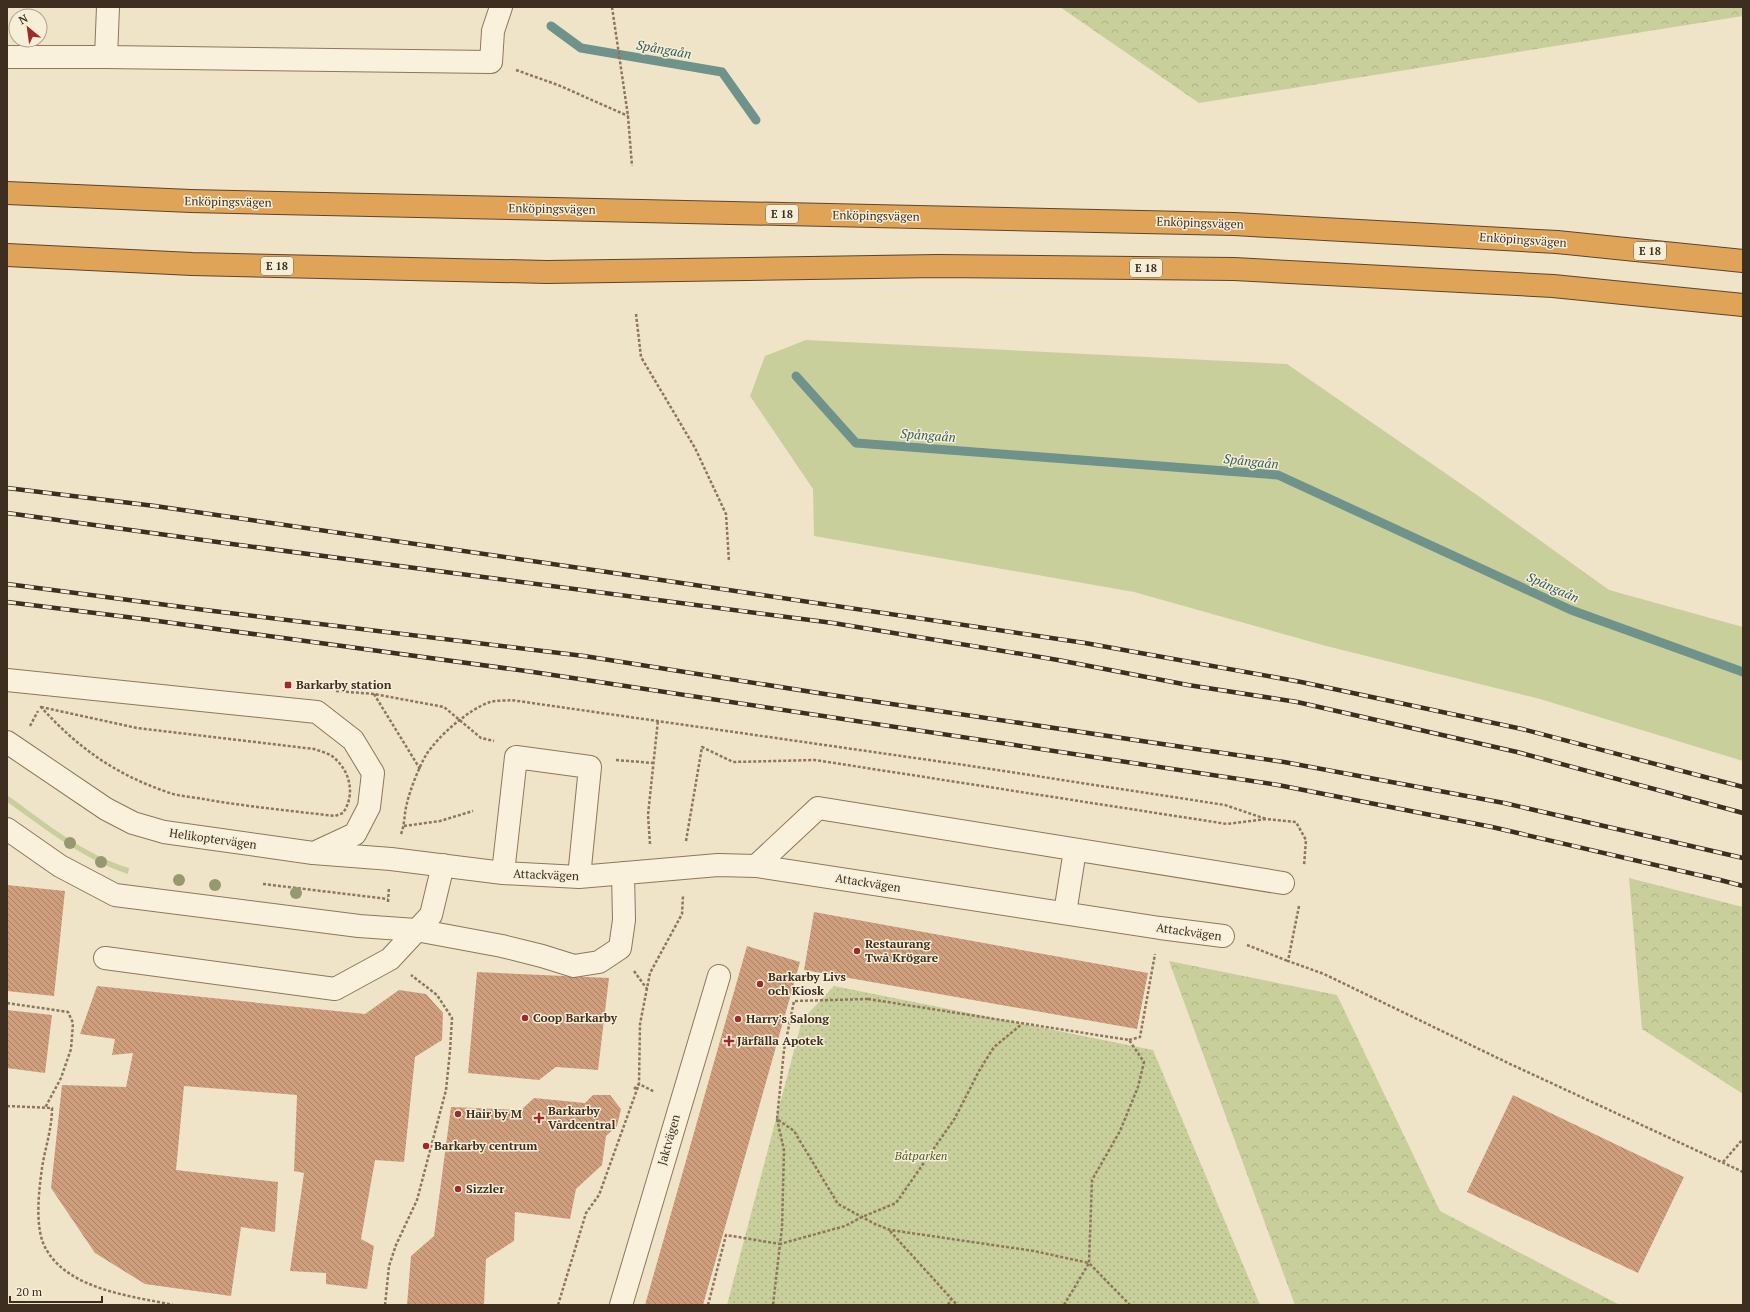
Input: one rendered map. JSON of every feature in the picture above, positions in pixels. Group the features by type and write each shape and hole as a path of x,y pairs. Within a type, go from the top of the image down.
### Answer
{"highway":[{"name":"Enköpingsvägen","path":"7,193 191,201 1234,224 1557,242 1743,261"},
{"name":"E 18","path":"7,255 192,264 547,272 937,266 1234,269 1553,286 1743,305"}],"street":[{"path":"106,57 108,7"},
{"path":"7,56 491,62 493,32 501,7"},
{"path":"7,680 317,712 353,740 373,772 369,807 355,834 313,853"},
{"name":"Helikoptervägen","path":"7,742 106,809 133,823 164,832 313,853 443,865"},
{"path":"502,873 516,757 590,767 578,877"},
{"path":"756,866 818,808 1283,883"},
{"path":"7,829 60,866 115,896 359,926 416,930 509,948 574,966 599,962 620,948 624,920 623,873"},
{"path":"1065,913 1075,850"},
{"name":"Attackvägen","path":"443,865 502,873 578,877 623,873 684,857 718,865 756,866 1160,928 1223,936"},
{"path":"105,958 335,989 390,958 431,915 443,865"},
{"name":"Jaktvägen","path":"621,1305 719,976"}],"path":[{"path":"612,7 628,116 632,166"},
{"path":"491,62 558,84 628,116"},
{"path":"636,314 641,357 695,448 726,514 729,562"},
{"path":"334,691 374,694 444,707 482,738 506,745 516,757"},
{"path":"374,694 420,769"},
{"path":"263,884 388,899 391,859 404,826 407,804 426,755 439,738 474,710 490,702 511,700 658,720 1225,805 1266,819"},
{"path":"41,707 137,728 215,736 314,749 331,755 344,770 347,775 350,788 350,801 343,813 335,816 253,807 169,793 129,777 94,757 61,730 41,707"},
{"path":"657,846 650,846 648,815 658,720"},
{"path":"558,1305 586,1213 599,1194 639,1084 640,1024 650,973 682,914 684,857 702,747 733,762 815,760 1227,824 1266,819 1296,822 1306,840 1304,868"},
{"path":"590,767 604,759 653,763"},
{"path":"404,826 440,821 473,811"},
{"path":"1288,961 1299,904"},
{"path":"773,1305 782,1228 784,1150 777,1119 784,1050 794,1002 868,999 1129,1040 1140,1038 1160,928"},
{"name":"Attackvägen","path":"1223,936 1324,974 1501,1060 1743,1172"},
{"path":"385,1305 389,1266 396,1245 417,1200 446,1090 450,1051 452,1018 437,995 413,977"},
{"path":"7,1003 68,1012 73,1023 71,1049 62,1078 45,1108"},
{"path":"708,1305 726,1235 780,1244 846,1226 862,1217 896,1203 955,1118 979,1071 994,1046 1022,1024"},
{"path":"1064,1305 1089,1263 1092,1180 1120,1131 1138,1087 1144,1062 1129,1040"},
{"path":"7,1106 52,1108 52,1121 42,1167 38,1222 45,1248 57,1265 87,1284 173,1305"},
{"path":"777,1119 794,1131 838,1204 862,1217 890,1230 1034,1251 1089,1263 1130,1305"},
{"path":"1723,1162 1743,1139"},
{"path":"890,1230 957,1305"},
{"path":"948,1305 951,1299"}],"green space":[{"path":"1060,7 1743,7 1743,16 1199,103"},
{"path":"806,340 1287,364 1477,495 1609,590 1743,627 1743,761 1540,699 1326,646 1134,592 814,536 813,489 750,396 765,356"},
{"path":"7,795 65,837 80,846 96,855 129,868 128,874 95,860 50,833 7,802"},
{"path":"1629,878 1743,907 1743,1094 1642,1029"},
{"path":"1169,961 1337,995 1440,1211 1620,1305 1295,1305"},
{"name":"Båtparken","path":"834,986 1153,1050 1260,1305 727,1305 802,1020"}],"building":[{"path":"7,885 65,891 54,996 7,991"},
{"path":"814,912 1148,973 1137,1029 804,970"},
{"path":"747,946 800,962 703,1305 645,1305"},
{"path":"477,972 609,978 598,1070 556,1067 539,1080 468,1073"},
{"path":"97,986 365,1014 399,990 426,994 443,1013 442,1040 415,1057 404,1162 375,1160 361,1239 374,1246 367,1289 326,1284 326,1273 290,1271 304,1173 294,1171 297,1095 184,1086 176,1170 278,1182 275,1232 241,1227 231,1296 145,1284 95,1253 51,1188 62,1085 126,1087 133,1053 112,1055 115,1039 80,1034"},
{"path":"7,1010 52,1015 45,1073 7,1068"},
{"path":"593,1095 610,1095 621,1109 617,1126 606,1136 602,1165 576,1189 570,1219 515,1212 514,1241 486,1259 484,1305 407,1305 411,1256 434,1236 451,1107 521,1110 534,1098 585,1103"},
{"path":"1513,1095 1684,1177 1638,1273 1467,1192"}],"waterway":[{"name":"Spångaån","path":"551,26 581,48 722,72 756,120"},
{"name":"Spångaån","path":"796,376 856,443 1278,475 1571,610 1743,672"}],"railway":[{"path":"7,488 155,506 1085,643 1301,682 1522,729 1743,787"},
{"path":"7,513 833,623 1058,660 1188,685 1297,702 1517,752 1743,813"},
{"path":"7,584 205,610 584,656 831,695 1284,762 1504,803 1743,858"},
{"path":"7,602 533,672 1278,785 1492,827 1743,886"}],"place":[{"name":"Barkarby station","path":"288,685"},
{"name":"Restaurang Twå Krögare","path":"857,951"},
{"name":"Barkarby Livs och Kiosk","path":"760,984"},
{"name":"Coop Barkarby","path":"525,1018"},
{"name":"Harry's Salong","path":"738,1019"},
{"name":"Järfälla Apotek","path":"729,1041"},
{"name":"Hair by M","path":"458,1114"},
{"name":"Barkarby Vårdcentral","path":"539,1118"},
{"name":"Barkarby centrum","path":"426,1146"},
{"name":"Sizzler","path":"458,1189"}]}
